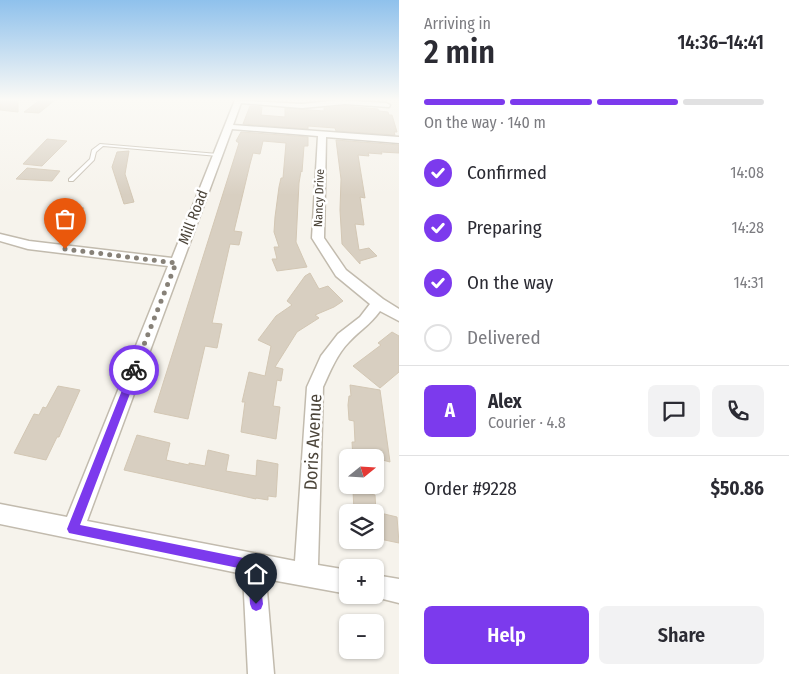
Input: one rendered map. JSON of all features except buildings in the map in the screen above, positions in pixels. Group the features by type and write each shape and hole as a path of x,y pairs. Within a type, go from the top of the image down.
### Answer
{"street":[{"name":"Mill Road","path":"73,529 228,131"},
{"path":"289,131 399,140"},
{"name":"Nancy Drive","path":"322,134 318,238 342,272 378,303 399,316"},
{"path":"0,237 28,245 176,263"},
{"name":"Doris Avenue","path":"306,574 315,387 327,361 343,338 365,321 378,303"},
{"path":"0,514 339,580"},
{"path":"254,565 261,674"},
{"path":"384,588 399,591"}],"lane":[{"path":"71,180 92,159 94,151 102,144 218,155"}],"way so far":[{"path":"65,249 176,263 134,370"}],"route":[{"path":"134,370 73,529 254,565 256,604"}]}
